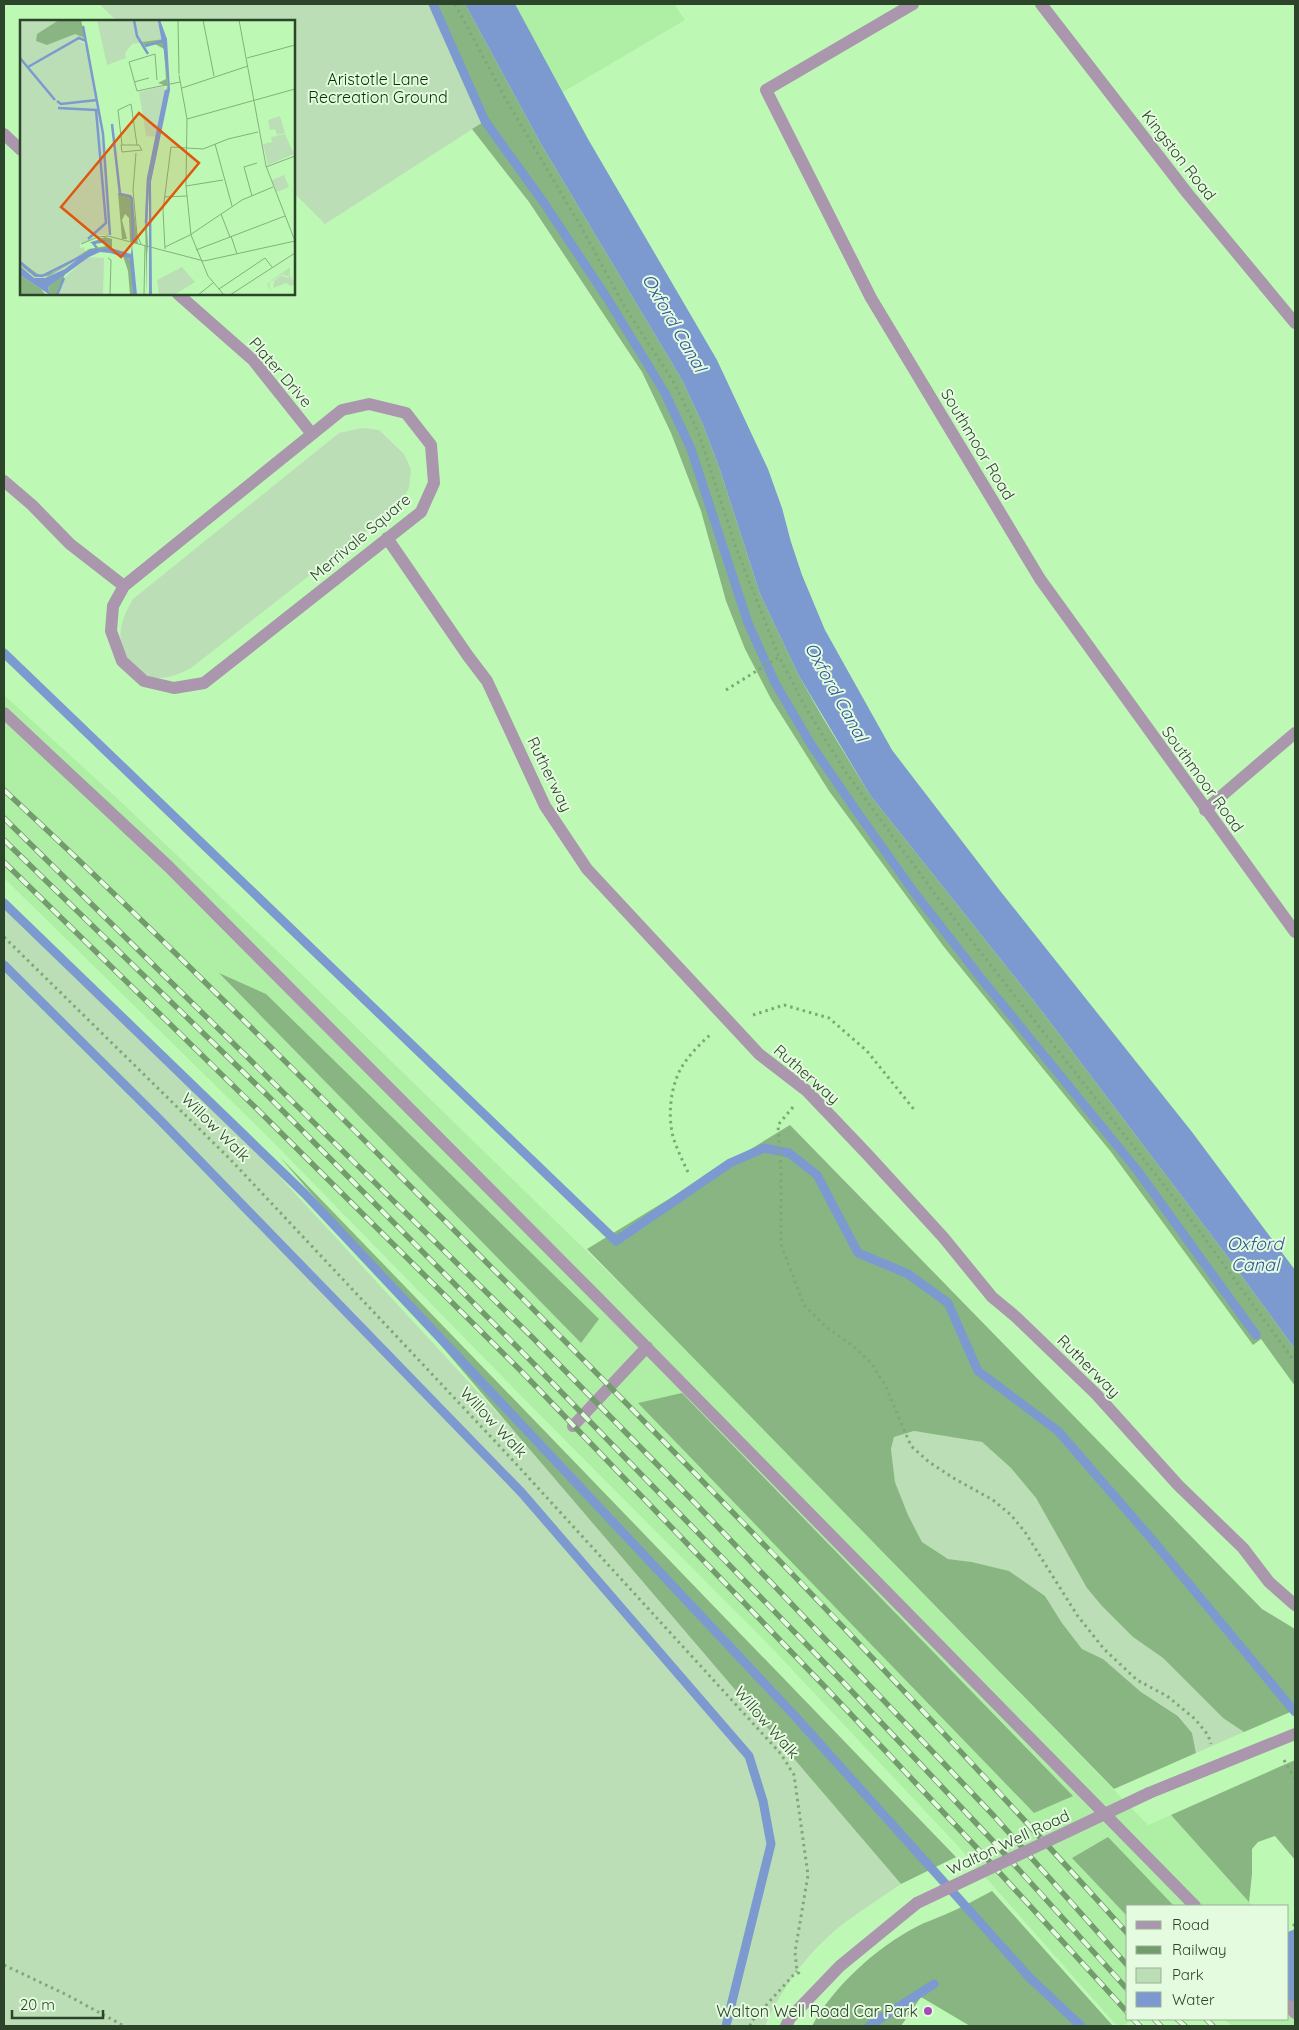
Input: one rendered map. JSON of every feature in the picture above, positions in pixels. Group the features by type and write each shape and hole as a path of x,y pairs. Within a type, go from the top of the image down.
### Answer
{"street":[{"name":"Southmoor Road","path":"913,4 766,90 871,298 1040,578 1205,810 1295,932"},
{"name":"Kingston Road","path":"1041,4 1188,194 1295,323"},
{"path":"4,134 20,149"},
{"name":"Plater Drive","path":"179,295 253,360 312,434"},
{"name":"Merrivale Square","path":"369,404 406,413 430,445 434,484 421,512 204,683 174,688 144,681 122,661 111,631 113,606 124,586 312,434 342,410 369,404"},
{"path":"4,481 70,544 124,586"},
{"name":"Rutherway","path":"387,538 487,681 545,806 587,869 759,1054 807,1091 943,1237 992,1297 1016,1316 1096,1394 1178,1485 1244,1548 1270,1582 1295,1605"},
{"path":"4,713 168,866 647,1347 1194,1905"},
{"path":"1205,810 1295,733"},
{"path":"573,1426 647,1347"},
{"name":"Walton Well Road","path":"786,2026 790,2018 840,1966 917,1903 1149,1793 1220,1766 1295,1734"}],"path":[{"path":"455,4 504,96 581,226 626,309 673,381 698,431 735,545 779,657 806,708 845,772 937,896 1189,1218 1295,1362"},
{"path":"726,690 779,657"},
{"name":"Willow Walk","path":"4,937 229,1158 514,1462 781,1754 794,1775 808,1875 795,1952 797,1972"},
{"path":"744,1038 756,1027 749,1018 755,1013 784,1005 829,1018 867,1051 916,1112"},
{"path":"688,1172 674,1140 671,1121 674,1088 682,1066 700,1044 713,1032 707,1024 720,1012"},
{"path":"778,1125 781,1170 781,1244 804,1306 824,1326 853,1346 871,1363 885,1385 910,1446 955,1480 993,1500 1011,1515 1025,1532 1076,1616 1104,1649 1137,1680 1167,1696 1195,1719 1208,1735 1220,1766"},
{"path":"4,1965 67,1995 124,2026"},
{"path":"750,2026 751,2022 797,1972 815,1992"}],"shaded area":[{"path":"433,4 465,4 541,144 682,380 703,425 720,470 760,594 799,676 870,795 1044,1014 1295,1349 1295,1386 1261,1339 1253,1345 1111,1152 944,947 829,791 771,699 745,649 726,601 701,511 671,433 642,372 529,202 472,129 485,121"},
{"path":"515,4 674,4 685,20 563,92"},
{"path":"4,695 118,799 316,988 642,1305 1148,1825 1171,1815 1252,1905 1126,1905 1126,2020 1289,2020 1289,1947 1295,1955 1295,2026 1117,2026 956,1844 769,1645 531,1406 272,1141 4,878"},
{"path":"219,973 266,994 599,1319 581,1343"},
{"path":"790,1125 1262,1609 1295,1629 1295,1710 1244,1732 1223,1718 1163,1658 1133,1637 1102,1606 1087,1588 1036,1498 1011,1468 982,1442 914,1431 894,1437 891,1449 895,1482 908,1515 922,1542 948,1559 972,1562 1009,1571 1045,1596 1062,1623 1082,1649 1103,1659 1141,1692 1178,1716 1192,1733 1196,1753 1114,1789 587,1249"},
{"path":"280,1157 956,1857 901,1884"},
{"path":"682,1393 1073,1796 1034,1813 638,1403"},
{"path":"1295,1760 1295,1860 1275,1836 1258,1842 1252,1849 1249,1902 1171,1815"},
{"path":"1108,1837 1173,1905 1126,1905 1126,1915 1072,1858"},
{"path":"992,1891 1113,2026 970,2026 921,1997 901,2026 812,2026 821,2011 844,1983 857,1969 886,1945 919,1925"}],"green space":[{"name":"Aristotle Lane Recreation Ground","path":"99,4 433,4 485,121 325,224 295,194 295,20 116,20"},
{"path":"362,428 379,430 404,454 411,469 409,488 400,505 191,668 162,678 152,677 137,669 124,653 120,635 124,618 133,599 339,433"},
{"path":"4,903 255,1150 526,1444 901,1884 834,1931 810,1955 780,1996 765,2026 4,2026"},
{"path":"914,1431 982,1442 1011,1468 1036,1498 1062,1542 1133,1637 1163,1658 1223,1718 1244,1732 1196,1753 1192,1733 1179,1716 1141,1692 1103,1659 1082,1649 1062,1623 1045,1596 1009,1571 972,1562 948,1559 922,1542 908,1515 895,1482 891,1449 894,1437"}],"water":[{"name":"Oxford Canal","path":"465,4 515,4 588,139 717,360 768,469 802,575 825,630 892,750 1001,892 1192,1132 1295,1270 1295,1349 1044,1014 870,795 799,676 760,594 720,470 703,425 682,380 541,144"},
{"path":"1295,1929 1295,2002 1289,2004 1289,1932"}],"pier":[{"path":"1132,2020 1225,2020 1231,2025 1123,2026"}],"waterway":[{"path":"433,4 485,121 544,203 607,298 665,393 691,449 748,623 775,683 812,746 914,892 980,977 1137,1170 1256,1335"},
{"path":"4,653 616,1241 730,1163 764,1148 789,1153 817,1175 858,1253 908,1274 948,1303 978,1371 1058,1431 1149,1536 1295,1712"},
{"path":"4,903 305,1194 793,1714 1030,1978 1081,2026"},
{"path":"4,965 159,1119 522,1493 749,1756 763,1801 771,1844 726,2026"},
{"path":"869,2026 934,1984"}],"railway":[{"path":"4,790 114,893 222,999 700,1478 959,1750 1126,1932"},
{"path":"4,818 533,1338 697,1505 994,1816 1126,1964"},
{"path":"4,840 269,1097 534,1364 842,1681 992,1840 1126,1988"},
{"path":"4,862 255,1107 522,1372 827,1689 976,1847 1126,2011"},
{"path":"1134,2020 1140,2026"},
{"path":"1155,2020 1161,2026"},
{"path":"1178,2020 1185,2026"},
{"path":"1207,2020 1213,2026"}],"place":[{"name":"Walton Well Road Car Park","path":"928,2011"}]}
